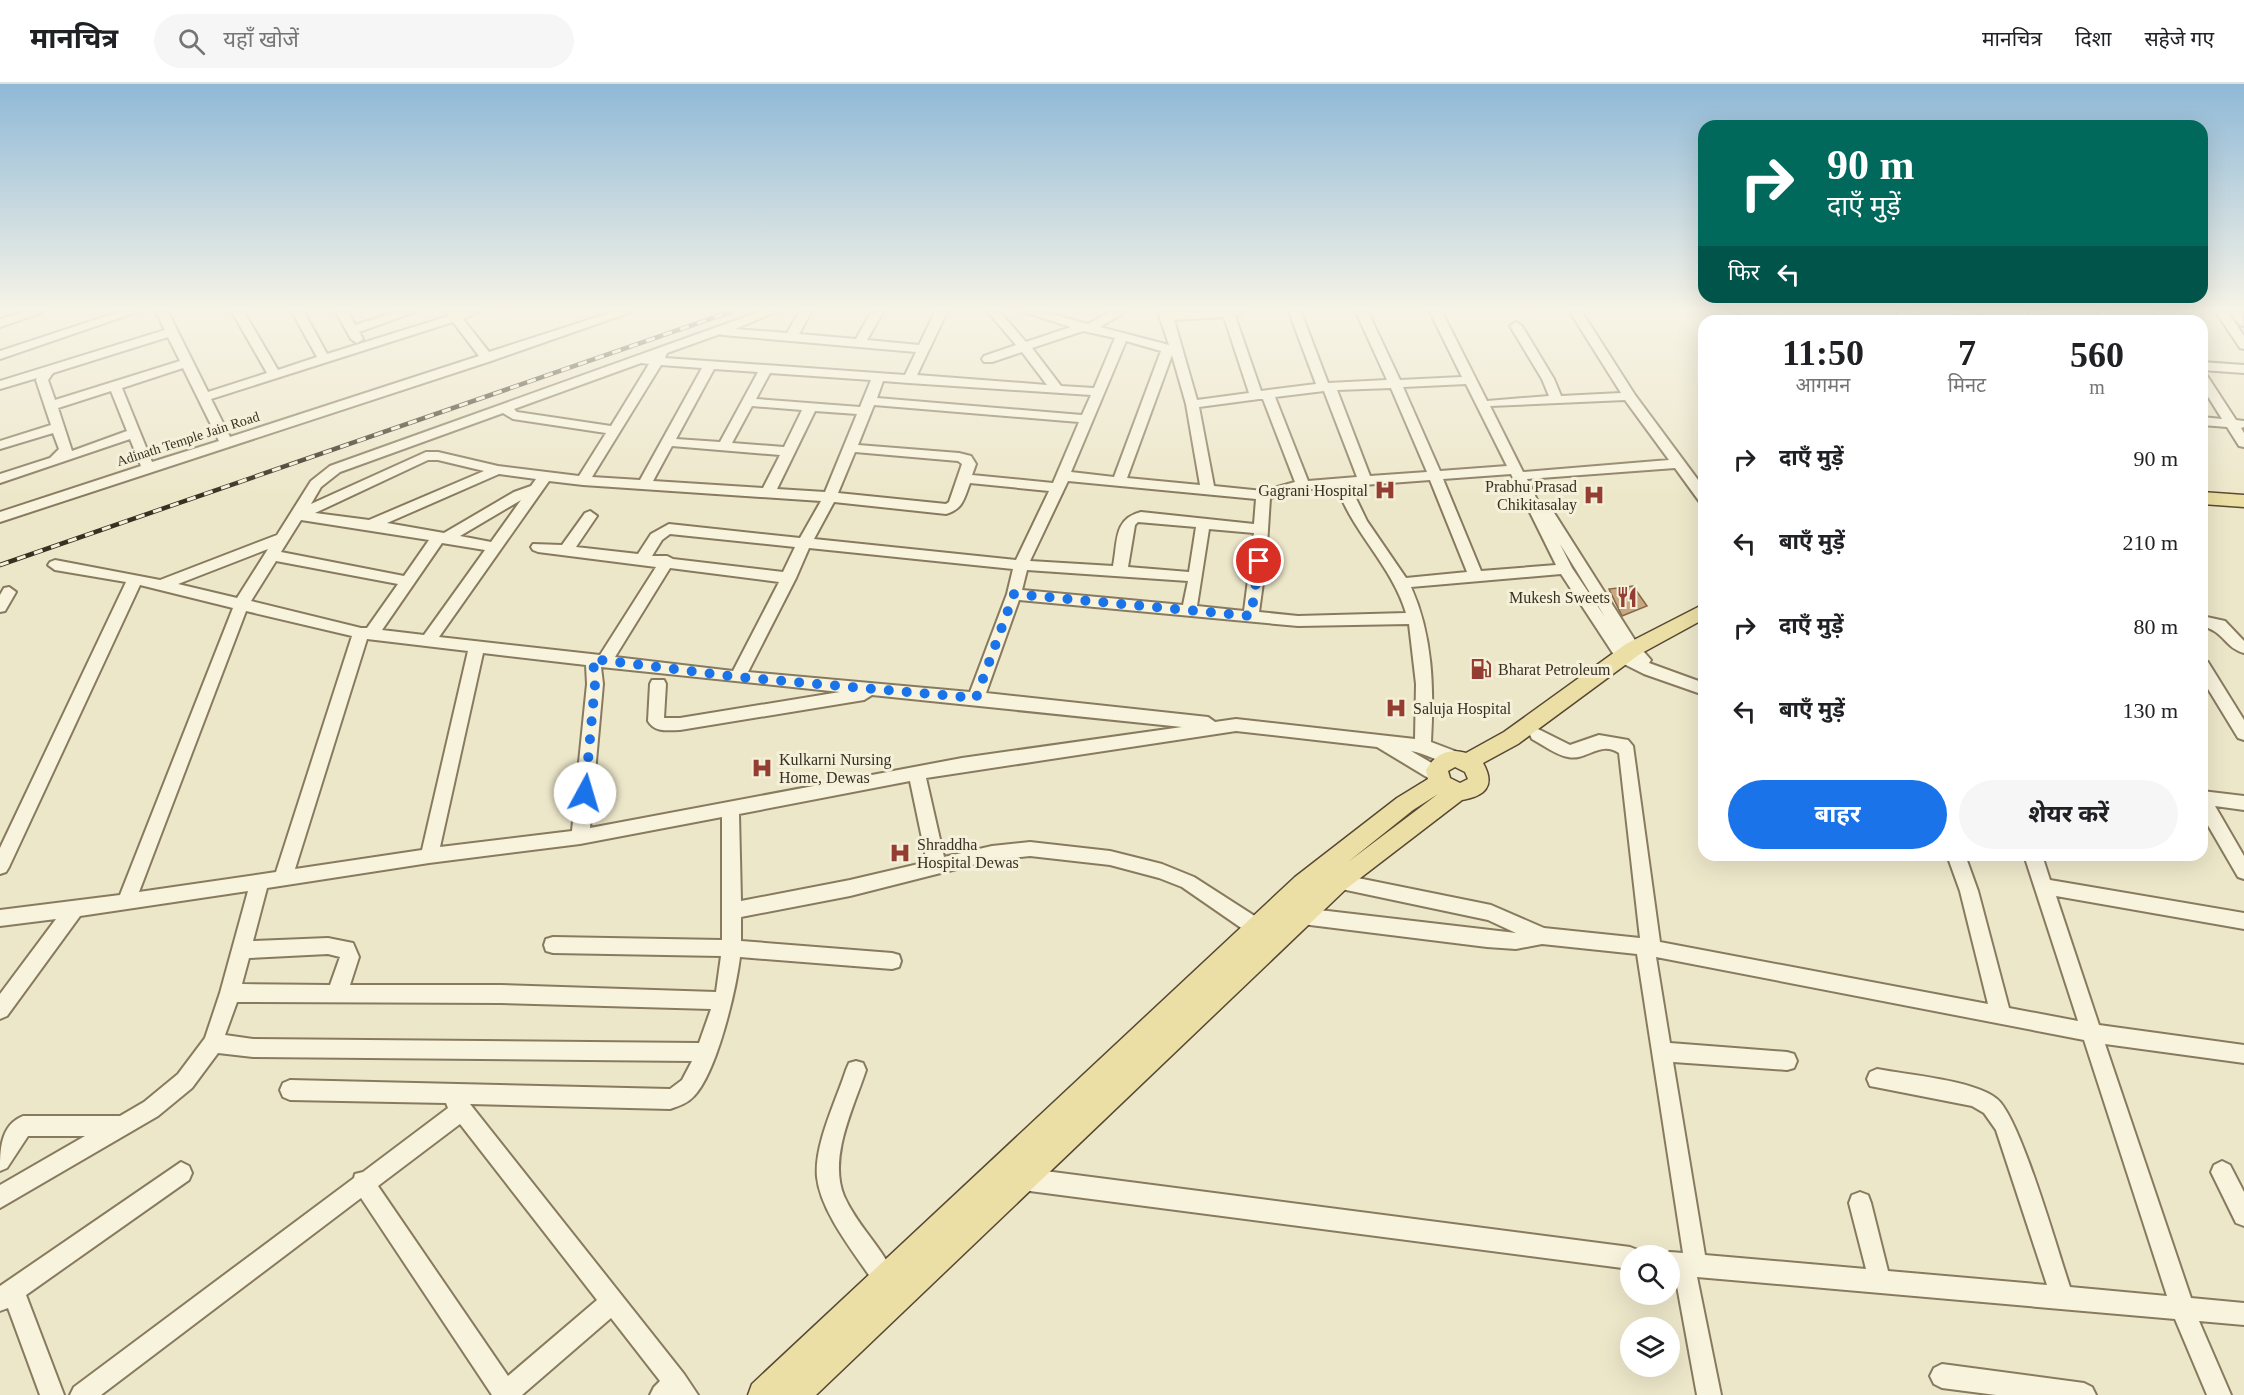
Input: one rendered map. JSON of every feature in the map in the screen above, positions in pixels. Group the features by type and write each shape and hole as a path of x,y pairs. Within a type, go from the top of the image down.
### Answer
{"main road":[{"path":"2208,498 2244,501"},
{"path":"2208,506 2244,509"},
{"path":"1466,764 1635,659 1698,615"},
{"path":"1445,782 1438,766 1444,760 1466,764 1505,757 1538,735 1635,659 1698,630"},
{"path":"763,1395 1303,884 1405,804 1445,782 1475,788 1479,783 1466,764"},
{"path":"794,1395 1445,782"}],"street":[{"path":"0,385 38,373"},
{"path":"46,373 42,380 66,450 55,461"},
{"path":"51,406 155,373"},
{"path":"192,373 226,442"},
{"path":"204,398 281,373"},
{"name":"Adinath Temple Jain Road","path":"0,517 440,373"},
{"path":"126,902 242,603 316,484 335,469 601,373"},
{"path":"583,481 649,373"},
{"path":"644,485 705,373"},
{"path":"724,446 764,373"},
{"path":"833,373 1098,392"},
{"path":"909,379 912,373"},
{"path":"1045,373 1057,389"},
{"path":"976,698 1014,594 1021,565 1060,482 1106,373"},
{"path":"1119,482 1163,373"},
{"path":"1181,373 1192,404 1208,490"},
{"path":"1254,373 1303,486"},
{"path":"1320,373 1365,480"},
{"path":"1390,373 1475,575"},
{"path":"1467,373 1565,569 1635,659 1698,686"},
{"path":"1477,373 1550,519 1635,659"},
{"path":"1544,373 1557,400"},
{"path":"1615,373 1698,490"},
{"path":"738,677 830,497 879,376"},
{"path":"1192,404 1326,387 1470,380"},
{"path":"2208,385 2238,424 2244,442"},
{"path":"115,386 148,468"},
{"path":"1492,403 1629,396"},
{"path":"748,402 810,407 867,406 1087,419"},
{"path":"768,493 810,407"},
{"path":"505,408 513,415 614,430"},
{"path":"2208,422 2238,424"},
{"path":"0,445 58,427"},
{"path":"0,479 134,433"},
{"path":"668,441 788,452"},
{"path":"298,515 426,456 438,456 498,470 583,481 830,497 946,509 953,507 956,503 969,464 966,459 959,457 850,448"},
{"path":"1528,475 1679,463"},
{"path":"370,525 498,470"},
{"path":"964,478 1119,482 1263,495 1303,486 1342,482 1514,470"},
{"path":"429,639 546,475"},
{"path":"1342,482 1356,517 1401,583 1416,618 1426,695 1423,746"},
{"path":"283,879 366,634 441,538 519,495 536,489"},
{"path":"1251,616 1259,561 1263,495"},
{"path":"298,515 495,547"},
{"path":"566,550 590,516"},
{"path":"1120,571 1128,524 1133,519 1141,517 1260,529"},
{"path":"1189,610 1203,524"},
{"path":"643,559 661,531 669,530 1021,565 1196,577"},
{"path":"161,585 281,539"},
{"path":"538,547 667,561 789,578"},
{"path":"272,555 406,581"},
{"path":"580,837 599,659 667,561"},
{"path":"55,565 135,579 366,634 429,639 477,647 599,659 738,677 976,698 1071,710 1379,740 1423,746 1466,764"},
{"path":"1401,583 1565,569"},
{"path":"0,867 135,579"},
{"path":"0,608 9,592"},
{"path":"1014,594 1298,621 1416,618"},
{"path":"2208,622 2220,625 2243,649"},
{"path":"429,856 477,647"},
{"path":"2208,676 2244,734"},
{"path":"658,684 656,721 660,724 680,724 886,691"},
{"path":"0,918 126,902 429,856 580,837 917,774 1236,725"},
{"path":"1538,735 1568,751 1576,751 1599,741 1622,745 1627,751 1683,1265 1709,1395"},
{"path":"1379,740 1445,782"},
{"path":"917,774 937,867"},
{"path":"2208,800 2244,803"},
{"path":"290,1090 456,1102 670,1100 682,1097 690,1089 706,1052 724,1001 729,977 732,910 730,808"},
{"path":"2208,809 2243,868"},
{"path":"732,910 850,888 992,853 1030,849 1110,858 1162,871 1188,882 1257,928"},
{"path":"1958,861 1969,891 2001,1015"},
{"path":"2035,861 2183,1309 2219,1395"},
{"path":"0,1197 151,1109 185,1081 213,1043 230,993 260,881"},
{"path":"1338,882 1491,913 1542,936"},
{"path":"2043,886 2244,921"},
{"path":"0,1009 74,909"},
{"path":"1302,916 1487,939 1516,941 1542,936 1648,947 2093,1033 2244,1054"},
{"path":"553,945 730,948 892,961"},
{"path":"242,950 328,946 346,949 350,957 337,993"},
{"path":"230,993 501,994 724,1001"},
{"path":"213,1043 253,1048 706,1052"},
{"path":"1661,1052 1787,1061"},
{"path":"856,1070 831,1146 828,1177 835,1202 885,1279"},
{"path":"1877,1079 1975,1097 1991,1106 2006,1125 2062,1298"},
{"path":"82,1395 363,1182 456,1102"},
{"path":"456,1102 613,1302 674,1391"},
{"path":"0,1161 22,1126 121,1126"},
{"path":"2222,1172 2244,1215"},
{"path":"52,1395 6,1295 181,1173"},
{"path":"1023,1179 1620,1257"},
{"path":"363,1182 505,1394 613,1302"},
{"path":"1860,1203 1880,1282"},
{"path":"1683,1265 2244,1314"},
{"path":"1942,1376 2084,1395"}],"building":[{"name":"Mukesh Sweets","path":"1633,586 1647,606 1622,616 1609,589"}],"railway":[{"path":"0,565 553,373"}],"place":[{"name":"Gagrani Hospital","path":"1385,490"},
{"name":"Prabhu Prasad Chikitasalay","path":"1594,495"},
{"name":"Mukesh Sweets","path":"1627,597"},
{"name":"Bharat Petroleum","path":"1481,669"},
{"name":"Saluja Hospital","path":"1396,708"},
{"name":"Kulkarni Nursing Home, Dewas","path":"762,768"},
{"name":"Shraddha Hospital Dewas","path":"900,853"}],"route":[{"path":"585,793 595,684 593,659 738,677 976,698 1014,594 1251,616 1259,561"}]}
